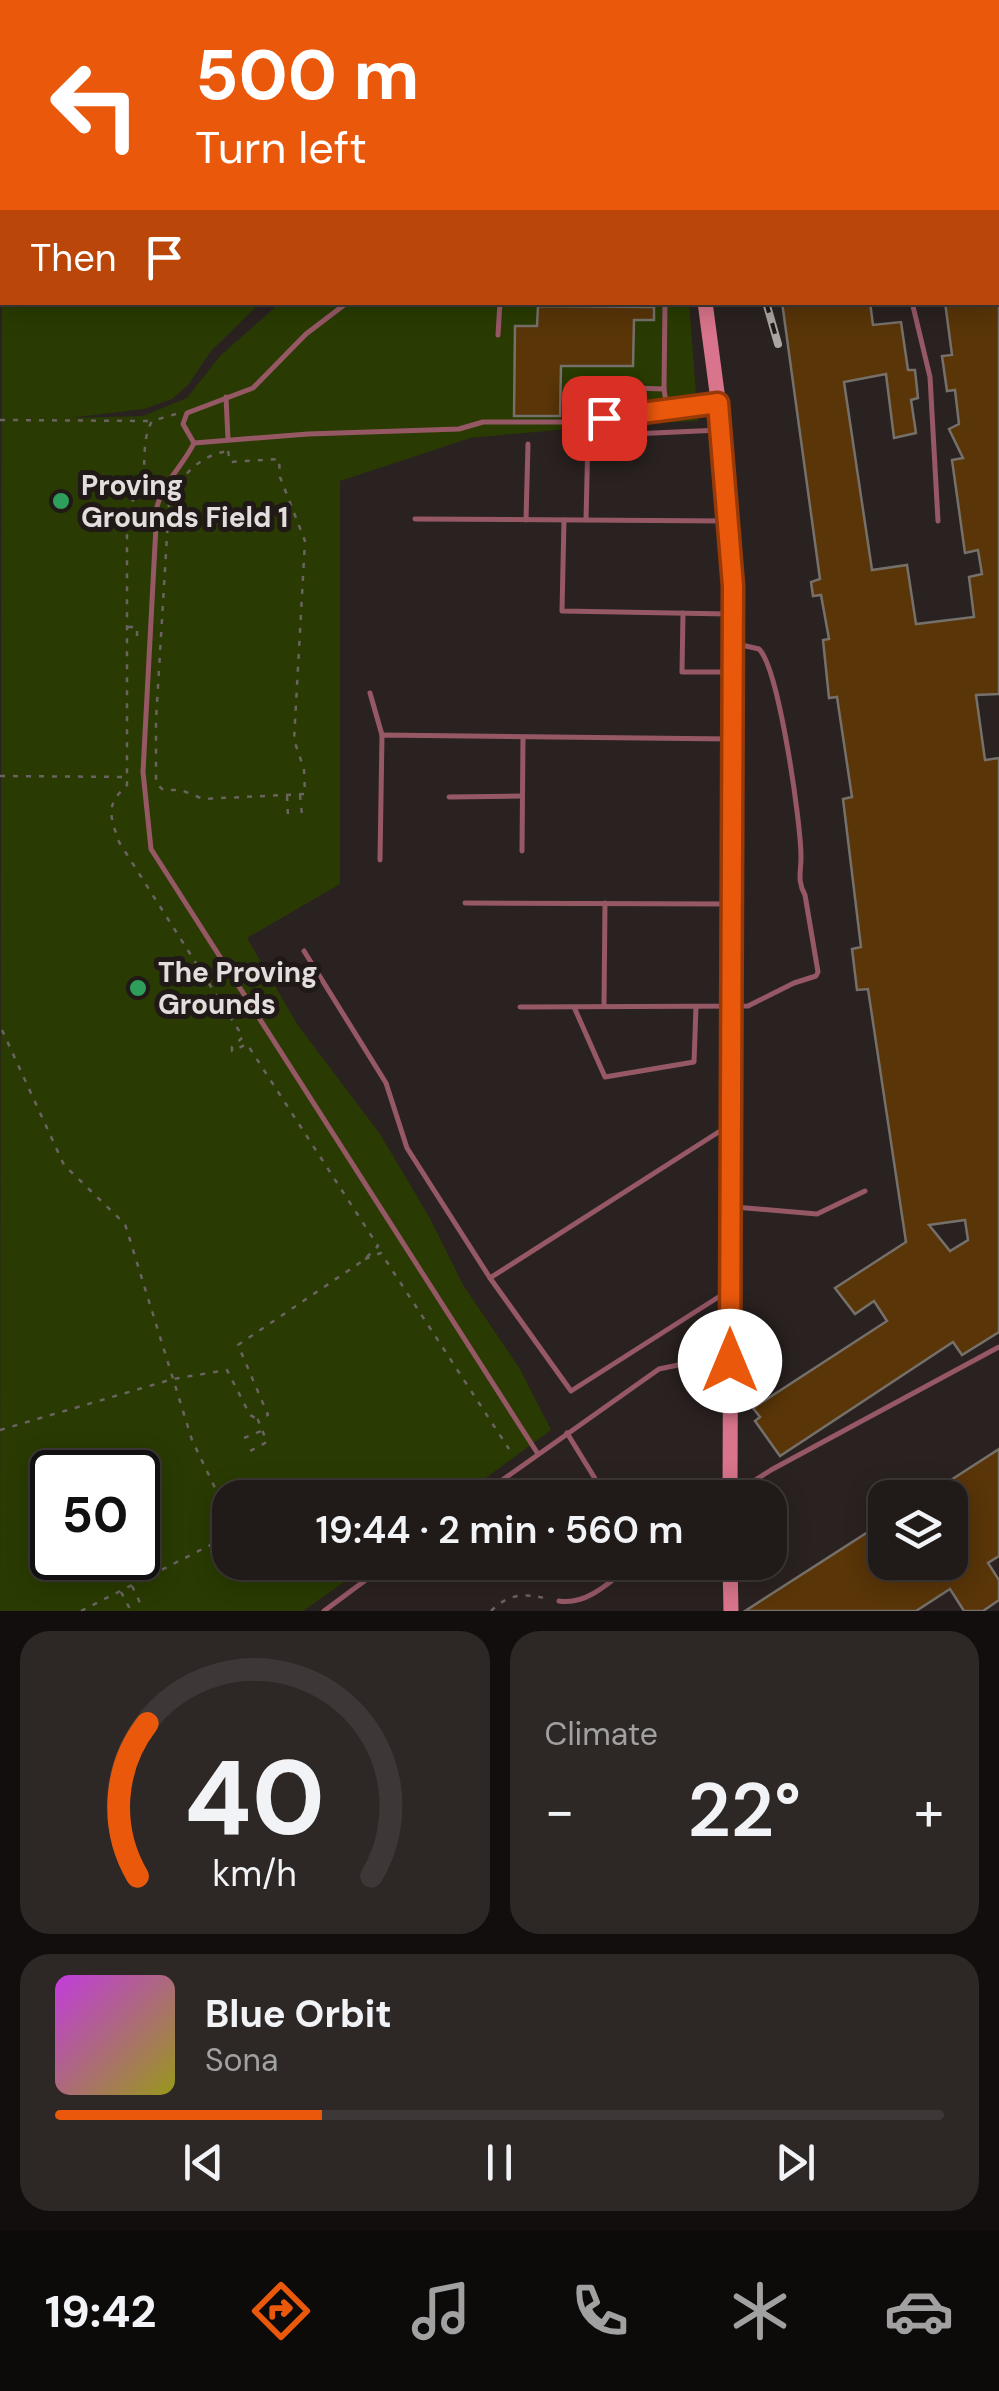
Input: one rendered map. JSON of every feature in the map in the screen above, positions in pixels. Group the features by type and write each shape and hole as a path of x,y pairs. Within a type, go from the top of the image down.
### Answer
{"main road":[{"path":"705,305 722,430 733,614 730,1480"},
{"path":"730,1580 730,1611"}],"lane":[{"path":"194,444 183,424 187,413 253,388 306,334 344,305"},
{"path":"498,335 500,305"},
{"path":"664,305 667,410"},
{"path":"913,305 930,377 938,520"},
{"path":"572,422 573,386 664,389"},
{"path":"226,397 228,440"},
{"path":"194,444 266,437 459,430 483,422 572,422 718,403"},
{"path":"586,520 588,436 722,430"},
{"path":"194,444 186,461 161,489 157,507 144,772 151,850 538,1454"},
{"path":"526,520 528,444"},
{"path":"415,520 728,521"},
{"path":"564,520 562,612 733,614"},
{"path":"682,613 682,672 733,672"},
{"path":"520,1007 755,1004 794,982 812,979 818,972 805,895 799,884 801,858 794,803 769,666 758,649 733,644"},
{"path":"370,693 382,735 380,860"},
{"path":"382,735 732,739"},
{"path":"522,851 523,737"},
{"path":"449,797 522,796"},
{"path":"465,903 732,904"},
{"path":"604,1006 605,904"},
{"path":"304,952 386,1083 407,1148 490,1278 571,1392 730,1289"},
{"path":"574,1007 605,1077 694,1062 696,1006"},
{"path":"490,1278 731,1124"},
{"path":"732,1207 818,1214 865,1191"},
{"path":"756,1480 999,1347"},
{"path":"503,1480 659,1369 730,1361"},
{"path":"567,1433 596,1480"},
{"path":"324,1611 366,1580"},
{"path":"560,1601 578,1602 610,1580"}],"path":[{"path":"0,420 152,421 187,413"},
{"path":"152,421 142,448 144,480 127,513 128,785 114,797 111,816 120,842 508,1449"},
{"path":"266,437 267,459"},
{"path":"252,438 254,460"},
{"path":"238,439 240,461"},
{"path":"228,452 230,462 254,460 279,459 280,478 305,541 294,740 304,769 305,794 203,800 181,790 158,788 156,782 169,502 176,487 208,454 228,452"},
{"path":"127,627 138,627 137,641"},
{"path":"0,776 128,776"},
{"path":"300,794 302,815"},
{"path":"286,795 288,816"},
{"path":"146,884 164,872"},
{"path":"153,895 172,884"},
{"path":"2,1030 64,1165 125,1224 192,1440 212,1482"},
{"path":"244,1037 232,1051 247,1044"},
{"path":"362,1222 381,1210"},
{"path":"364,1260 378,1246"},
{"path":"258,1420 268,1415 238,1344 364,1260 381,1253"},
{"path":"0,1430 173,1379 227,1370 268,1442 250,1450"},
{"path":"244,1438 262,1430"},
{"path":"80,1611 212,1544"},
{"path":"132,1585 142,1608"},
{"path":"120,1591 130,1611"},
{"path":"491,1611 506,1598 519,1594 560,1601"}],"green space":[{"name":"The Proving Grounds","path":"2,305 258,305 211,351 188,385 172,399 144,409 69,418 143,416 187,398 221,355 278,305 689,305 698,421 470,438 340,481 340,884 247,938 297,1024 380,1134 428,1215 463,1285 520,1369 551,1430 483,1480 212,1480 212,1580 347,1580 303,1611 0,1611"}],"building":[{"path":"782,305 870,305 873,325 901,322 908,370 915,370 918,398 911,400 916,433 894,438 886,374 844,382 872,570 907,565 916,624 974,617 969,577 982,574 978,550 965,553 952,460 963,458 949,429 959,424 955,390 947,391 942,356 952,355 945,305 999,305 999,694 976,695 985,760 999,758 999,1332 962,1355 953,1342 780,1456 755,1421 760,1417 753,1408 887,1321 874,1301 855,1314 835,1288 906,1242 868,989 857,990 852,949 861,947 843,799 852,797 837,697 829,698 823,640 829,639 821,595 813,596 811,582 820,579","holes":["965,1220 968,1240 950,1251 929,1225"]},
{"path":"538,306 654,307 654,320 634,320 633,366 561,366 560,416 514,416 515,326 537,326"},
{"path":"999,1449 999,1556 988,1563 999,1580 999,1600 983,1611 964,1611 950,1589 916,1611 745,1611 868,1532 868,1580 968,1580 968,1480 951,1480"}],"railway":[{"path":"767,305 778,344"}],"place":[{"name":"Proving Grounds Field 1","path":"61,501"},
{"name":"The Proving Grounds","path":"138,988"}],"route":[{"path":"604,418 718,403 722,430 733,586 730,1361"}]}
